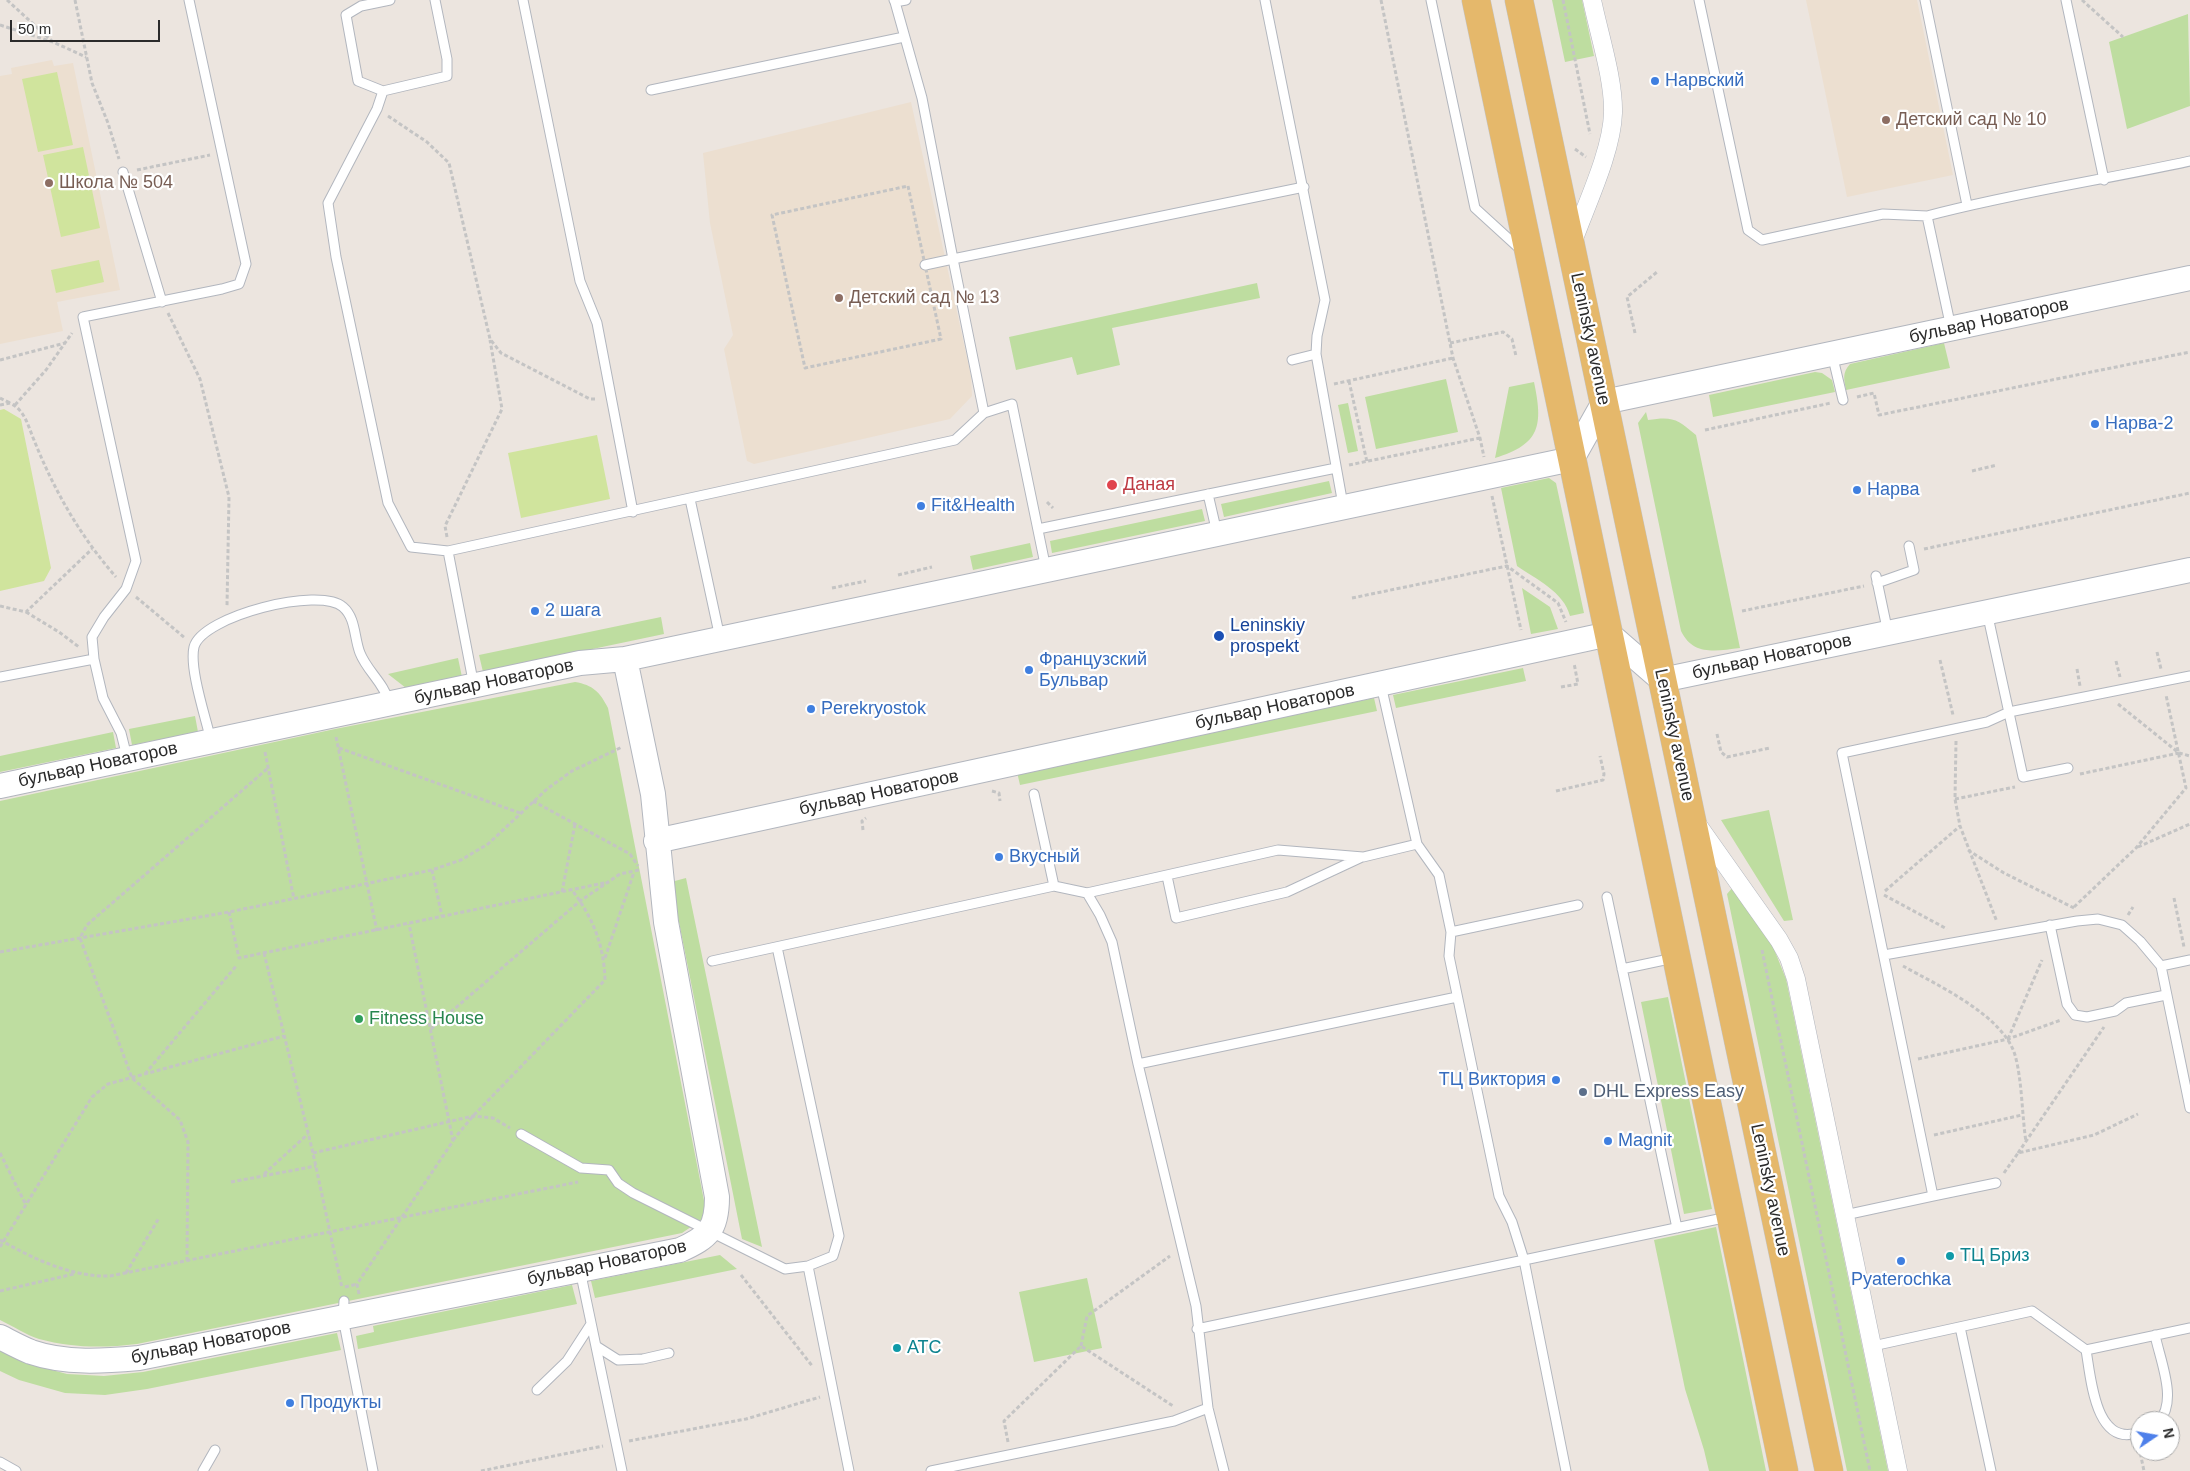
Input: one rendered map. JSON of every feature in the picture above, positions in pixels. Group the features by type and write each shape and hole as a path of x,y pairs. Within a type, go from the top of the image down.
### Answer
{"main road":[{"path":"1476,0 1784,1471"},
{"name":"Leninsky avenue","path":"1519,0 1829,1471"},
{"path":"1572,459 1614,450"},
{"path":"1609,634 1651,625"}],"street":[{"path":"1571,247 1601,167 1612,125 1612,96 1592,0"},
{"name":"бульвар Новаторов","path":"1604,402 2190,278"},
{"path":"1572,459 1604,402"},
{"name":"бульвар Новаторов","path":"0,786 580,663 625,659 1572,459"},
{"name":"бульвар Новаторов","path":"1662,680 2190,570"},
{"path":"1609,634 1662,680"},
{"name":"бульвар Новаторов","path":"656,841 1609,634"},
{"path":"625,659 652,794 666,922 718,1196 717,1215 711,1232"},
{"path":"1690,814 1779,940 1789,958 1796,979 1898,1471"},
{"name":"бульвар Новаторов","path":"0,1337 32,1352 70,1360 102,1361 139,1358 343,1309 580,1270 680,1250 699,1242 711,1232"}],"lane":[{"path":"127,760 121,733 103,698 94,659 92,637 104,617 126,589 136,561 83,317 222,290 239,284 246,264 220,153 188,0"},
{"path":"390,0 361,6 346,14 358,81 383,91 447,76 448,59 435,0"},
{"path":"522,0 580,281 597,323 632,512"},
{"path":"906,0 894,1 922,98 984,413"},
{"path":"1265,0 1304,187 1325,300 1317,336 1316,354 1343,507"},
{"path":"1431,0 1475,208 1530,259"},
{"path":"1699,0 1748,230 1762,240 1882,214 1927,216 1967,205 2104,180 2190,161"},
{"path":"1925,0 1967,205"},
{"path":"2066,0 2104,180"},
{"path":"651,90 904,37"},
{"path":"383,91 377,109 328,203 336,257 388,503 410,547 448,551 955,440 984,413 1012,404 1046,570"},
{"path":"123,172 162,302"},
{"path":"925,265 1304,187"},
{"path":"1927,216 1951,329"},
{"path":"1292,360 1316,354"},
{"path":"1832,354 1843,400"},
{"path":"1038,529 1336,468"},
{"path":"1208,494 1217,534"},
{"path":"690,499 720,639"},
{"path":"1888,633 1877,580 1914,570 1909,549"},
{"path":"448,551 474,686"},
{"path":"211,741 193,663 195,646 207,631 226,619 284,602 328,600 343,606 353,621 360,653 386,691 389,704"},
{"path":"1987,612 2024,778 2068,768"},
{"path":"0,677 94,659"},
{"path":"1933,1196 1842,753 1987,722 2009,712 2190,676"},
{"path":"1381,684 1417,844 1439,875 1452,932 1449,956 1499,1196 1512,1222 1524,1260 1566,1471"},
{"path":"1034,794 1054,886"},
{"path":"1166,876 1176,918 1288,892 1363,857 1417,844"},
{"path":"712,961 1054,886 1087,893 1278,850 1363,857"},
{"path":"1087,893 1112,942 1138,1064 1196,1306 1197,1329 1208,1408 1224,1471"},
{"path":"1607,898 1677,1228"},
{"path":"1452,932 1578,905"},
{"path":"1884,955 2077,921 2098,919 2122,925 2140,941 2160,966 2190,1108"},
{"path":"2050,925 2066,1004 2075,1015 2087,1017 2115,1011 2126,1003 2166,995"},
{"path":"521,1134 582,1168 609,1170 618,1183 633,1193 785,1269 808,1266 833,1256 838,1236 777,947"},
{"path":"1622,969 1676,957"},
{"path":"2160,966 2188,960"},
{"path":"1138,1064 1457,997"},
{"path":"1845,1215 1996,1183"},
{"path":"1197,1329 1731,1217"},
{"path":"808,1266 849,1471"},
{"path":"580,1270 622,1471"},
{"path":"343,1309 373,1471"},
{"path":"1873,1346 2032,1311 2086,1350 2098,1410 2105,1424 2119,1433 2130,1433"},
{"path":"537,1390 567,1361 591,1324"},
{"path":"1960,1327 1991,1471"},
{"path":"2086,1350 2190,1328"},
{"path":"2155,1336 2168,1396 2166,1411"},
{"path":"596,1346 618,1360 643,1359 669,1353"},
{"path":"931,1471 1190,1416 1208,1408"},
{"path":"203,1471 215,1450"},
{"path":"0,1462 16,1471"}],"path":[{"path":"7,0 53,42"},
{"path":"75,0 92,83 108,123 123,172 220,153"},
{"path":"1381,0 1453,358 1480,438 1485,462"},
{"path":"1563,0 1592,143"},
{"path":"2082,0 2123,37"},
{"path":"0,25 53,42 87,58"},
{"path":"377,109 427,142 450,163 490,339 502,409 448,520"},
{"path":"908,186 925,265 941,339 804,368 772,215 908,186"},
{"path":"1634,333 1627,297 1657,272"},
{"path":"162,302 200,379 229,497 226,619"},
{"path":"15,405 46,370 83,317"},
{"path":"1450,343 1503,332 1512,338 1516,356"},
{"path":"490,339 501,353 590,399 611,397"},
{"path":"0,360 65,343"},
{"path":"1965,396 2190,352"},
{"path":"1321,387 1453,358"},
{"path":"1349,381 1367,462"},
{"path":"0,398 15,405 23,412 55,486 92,549 126,589 195,646"},
{"path":"0,405 10,403"},
{"path":"1336,468 1480,438"},
{"path":"1972,471 1997,466"},
{"path":"1491,490 1522,630"},
{"path":"1909,549 2190,493"},
{"path":"26,612 92,549"},
{"path":"1352,598 1507,566 1558,603 1564,614 1567,630"},
{"path":"898,575 932,567"},
{"path":"1742,611 1877,580"},
{"path":"832,588 866,581"},
{"path":"0,606 26,612 59,632 94,659"},
{"path":"1561,688 1578,684 1574,660"},
{"path":"1940,660 1956,728 1955,799 1960,826 2002,934"},
{"path":"2074,907 2136,848 2186,788 2163,682"},
{"path":"2104,693 2179,753 2190,756"},
{"path":"335,729 377,930"},
{"path":"327,736 336,734"},
{"path":"1717,734 1721,752 1727,757 1770,748"},
{"path":"0,952 230,912 432,870 461,860 488,844 533,801 572,771 642,740"},
{"path":"338,748 520,813"},
{"path":"274,749 265,751 294,899"},
{"path":"2068,768 2079,774 2179,753"},
{"path":"1556,790 1603,780 1604,774 1600,756"},
{"path":"80,938 87,926 268,768"},
{"path":"1955,799 2016,787 2024,778"},
{"path":"989,790 998,793 1000,801"},
{"path":"432,1029 580,901 620,874 640,870 630,854 533,801"},
{"path":"562,892 575,824"},
{"path":"2136,848 2190,824"},
{"path":"1871,896 1882,893 1960,826"},
{"path":"1968,850 2004,873 2074,907"},
{"path":"432,870 442,916"},
{"path":"604,959 634,871"},
{"path":"230,912 239,958 609,882"},
{"path":"345,1287 357,1284 453,1141 473,1116 605,980 601,941 580,901 572,890"},
{"path":"1882,893 1968,940"},
{"path":"2174,898 2188,960"},
{"path":"2074,907 2077,921"},
{"path":"409,924 432,1029 453,1141"},
{"path":"2008,1039 2052,937"},
{"path":"80,938 132,1078 180,1120 188,1142 187,1261"},
{"path":"1762,949 1870,1471"},
{"path":"264,953 331,1233 343,1309"},
{"path":"1884,955 1959,998 1997,1026 2008,1039 2015,1054 2026,1142"},
{"path":"146,1074 237,965"},
{"path":"1996,1183 2115,1011"},
{"path":"1905,1061 2008,1039 2075,1015"},
{"path":"0,1247 92,1097 108,1084 284,1036"},
{"path":"2018,1153 2094,1135 2138,1114"},
{"path":"1922,1138 2022,1115"},
{"path":"313,1153 473,1116 493,1118 521,1134"},
{"path":"263,1176 308,1134"},
{"path":"0,1153 26,1205"},
{"path":"231,1182 316,1166"},
{"path":"2,1241 77,1274 89,1276 126,1273 402,1219 583,1181"},
{"path":"126,1273 159,1218"},
{"path":"1011,1455 1004,1421 1081,1346 1087,1316 1182,1248"},
{"path":"0,1291 77,1274"},
{"path":"481,1471 746,1419 833,1393 741,1275"},
{"path":"357,1284 360,1299"},
{"path":"1081,1346 1190,1416"}],"shaded area":[{"name":"Детский сад № 10","path":"1806,0 1917,0 1953,175 1847,197"},
{"name":"Школа № 504","path":"52,60 54,66 73,63 120,290 57,302 63,331 0,344 0,76 12,74 11,68"},
{"name":"Детский сад № 13","path":"911,102 971,376 972,396 950,419 754,464 747,461 724,349 733,335 710,223 703,153"}],"green space":[{"path":"1552,0 1582,0 1594,56 1565,62"},
{"path":"2188,14 2190,106 2127,129 2109,42"},
{"path":"57,72 73,145 38,152 22,79"},
{"path":"83,147 100,228 61,237 43,155"},
{"path":"99,260 104,282 56,293 51,270"},
{"path":"1257,283 1260,298 1112,328 1120,365 1077,375 1072,357 1016,370 1009,337"},
{"path":"1944,343 1950,368 1846,390 1844,379 1847,367 1850,364"},
{"path":"1815,372 1822,373 1832,380 1835,392 1713,417 1709,395"},
{"path":"1446,379 1458,432 1376,449 1365,397"},
{"path":"1534,382 1538,410 1538,421 1535,431 1522,446 1495,458 1509,387"},
{"path":"1348,403 1358,451 1348,453 1338,405"},
{"path":"4,409 21,419 51,568 44,581 0,591 0,410"},
{"path":"1646,412 1648,420 1663,418 1674,420 1684,425 1696,435 1740,648 1714,651 1699,648 1692,645 1681,631 1638,423"},
{"path":"597,435 610,499 521,518 508,453"},
{"path":"1549,478 1556,483 1584,613 1570,616 1567,607 1556,593 1517,566 1501,488"},
{"path":"1329,481 1332,493 1224,517 1221,504"},
{"path":"1202,509 1205,521 1052,553 1050,541"},
{"path":"1030,543 1033,557 973,570 970,556"},
{"path":"1522,588 1550,607 1558,629 1531,634"},
{"path":"661,617 664,634 483,672 479,655"},
{"path":"458,658 462,677 406,688 388,674"},
{"path":"1523,668 1526,681 1396,708 1393,695"},
{"path":"575,682 587,685 595,690 608,708 707,1216 682,1233 137,1344 100,1347 51,1342 24,1333 0,1320 0,801 335,729"},
{"path":"1374,698 1377,711 1020,785 1017,772"},
{"path":"195,716 198,732 132,745 129,729"},
{"path":"113,732 116,748 0,772 0,756"},
{"path":"1769,810 1793,920 1784,921 1721,820"},
{"path":"686,878 762,1247 742,1239 671,882"},
{"path":"1733,887 1772,944 1786,979 1888,1471 1847,1471 1727,894"},
{"path":"1668,997 1712,1209 1684,1214 1641,1002"},
{"path":"1716,1227 1766,1471 1709,1471 1685,1389 1654,1240"},
{"path":"720,1255 737,1269 595,1298 591,1281"},
{"path":"1087,1278 1102,1348 1034,1362 1019,1292"},
{"path":"572,1285 577,1304 358,1349 356,1336 374,1332 373,1326"},
{"path":"337,1333 341,1350 147,1389 105,1395 65,1393 19,1380 0,1371 0,1350 26,1363 67,1374 104,1376 143,1372"}],"place":[{"name":"Нарвский","path":"1655,81"},
{"name":"Детский сад № 10","path":"1886,120"},
{"name":"Школа № 504","path":"49,183"},
{"name":"Детский сад № 13","path":"839,298"},
{"name":"Нарва-2","path":"2095,424"},
{"name":"Даная","path":"1112,485"},
{"name":"Нарва","path":"1857,490"},
{"name":"Fit&Health","path":"921,506"},
{"name":"2 шага","path":"535,611"},
{"name":"Leninskiy prospekt","path":"1219,636"},
{"name":"Французский Бульвар","path":"1029,670"},
{"name":"Perekryostok","path":"811,709"},
{"name":"Вкусный","path":"999,857"},
{"name":"Fitness House","path":"359,1019"},
{"name":"ТЦ Виктория","path":"1556,1080"},
{"name":"DHL Express Easy","path":"1583,1092"},
{"name":"Magnit","path":"1608,1141"},
{"name":"ТЦ Бриз","path":"1950,1256"},
{"name":"Pyaterochka","path":"1901,1261"},
{"name":"АТС","path":"897,1348"},
{"name":"Продукты","path":"290,1403"}]}
